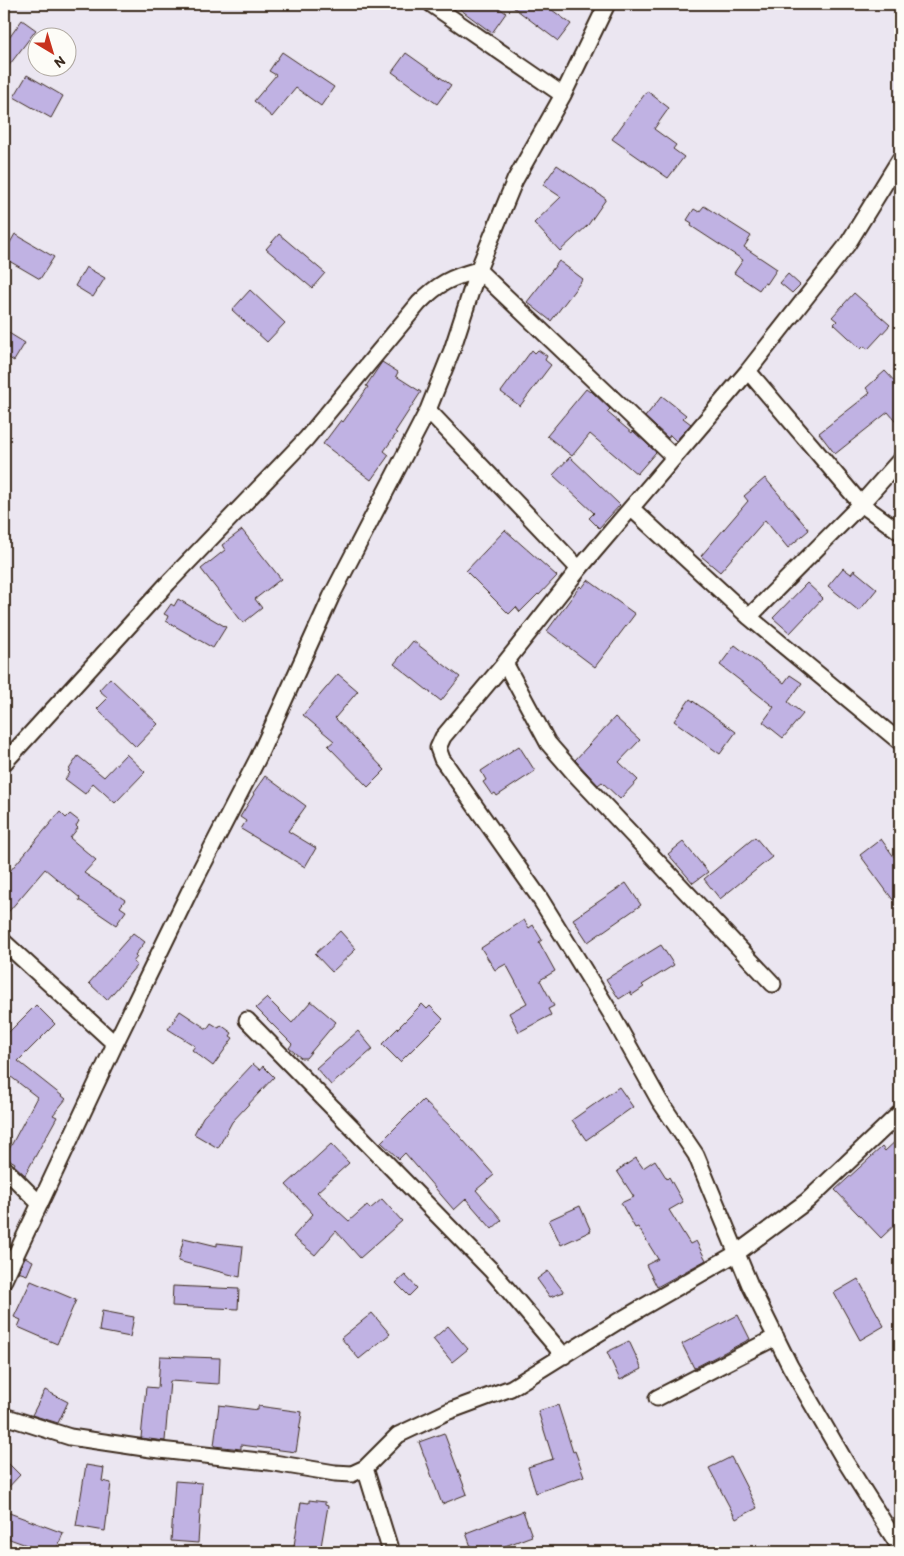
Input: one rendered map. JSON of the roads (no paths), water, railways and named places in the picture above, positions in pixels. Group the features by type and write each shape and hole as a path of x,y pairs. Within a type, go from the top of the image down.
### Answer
{"street":[{"path":"431,4 563,95"},
{"path":"4,1280 115,1044 190,890 258,758 331,597 428,410 452,350 478,270 515,180 563,95 607,4"},
{"path":"900,159 847,245 748,371 579,569 505,663 443,737 438,748 442,759 539,897 610,1012 659,1100 696,1155 750,1285 790,1366 845,1461 900,1548"},
{"path":"478,270 674,457"},
{"path":"6,757 168,583 306,439 418,303 432,290 452,278 478,270"},
{"path":"748,371 861,504 900,532"},
{"path":"428,410 579,569"},
{"path":"749,617 861,504 900,460"},
{"path":"631,508 749,617 900,742"},
{"path":"505,663 548,743 574,774 773,984"},
{"path":"4,942 115,1044"},
{"path":"247,1020 491,1270 564,1356"},
{"path":"4,1416 70,1437 352,1474 365,1468 398,1435 449,1411 511,1388 617,1322 737,1253 806,1201 900,1113"},
{"path":"4,1168 40,1204"},
{"path":"657,1398 776,1337"},
{"path":"365,1468 391,1552"}]}
